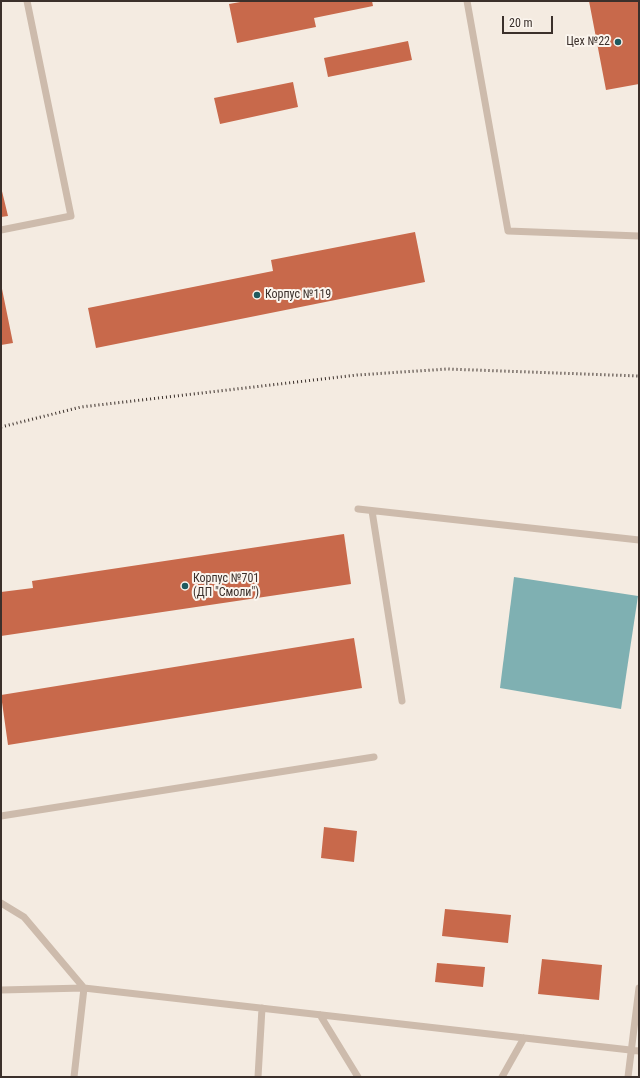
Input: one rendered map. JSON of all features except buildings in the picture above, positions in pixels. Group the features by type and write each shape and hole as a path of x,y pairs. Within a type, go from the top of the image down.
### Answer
{"lane":[{"path":"1,230 71,216 27,1"},
{"path":"467,1 508,231 639,236"},
{"path":"358,509 639,540"},
{"path":"372,511 402,700"},
{"path":"1,816 374,757"},
{"path":"1,903 24,917 84,988 74,1077"},
{"path":"1,990 84,988 635,1051"},
{"path":"628,1077 635,1051 639,988"},
{"path":"258,1077 262,1008"},
{"path":"320,1015 358,1077"},
{"path":"502,1077 524,1038"}],"water":[{"path":"514,577 638,596 621,709 500,688"}],"railway":[{"path":"1,427 81,407 357,375 447,369 639,376"}],"place":[{"name":"Цех №22","path":"618,42"},
{"name":"Корпус №119","path":"257,295"},
{"name":"Корпус №701 (ДП \"Смоли\")","path":"185,586"}]}
